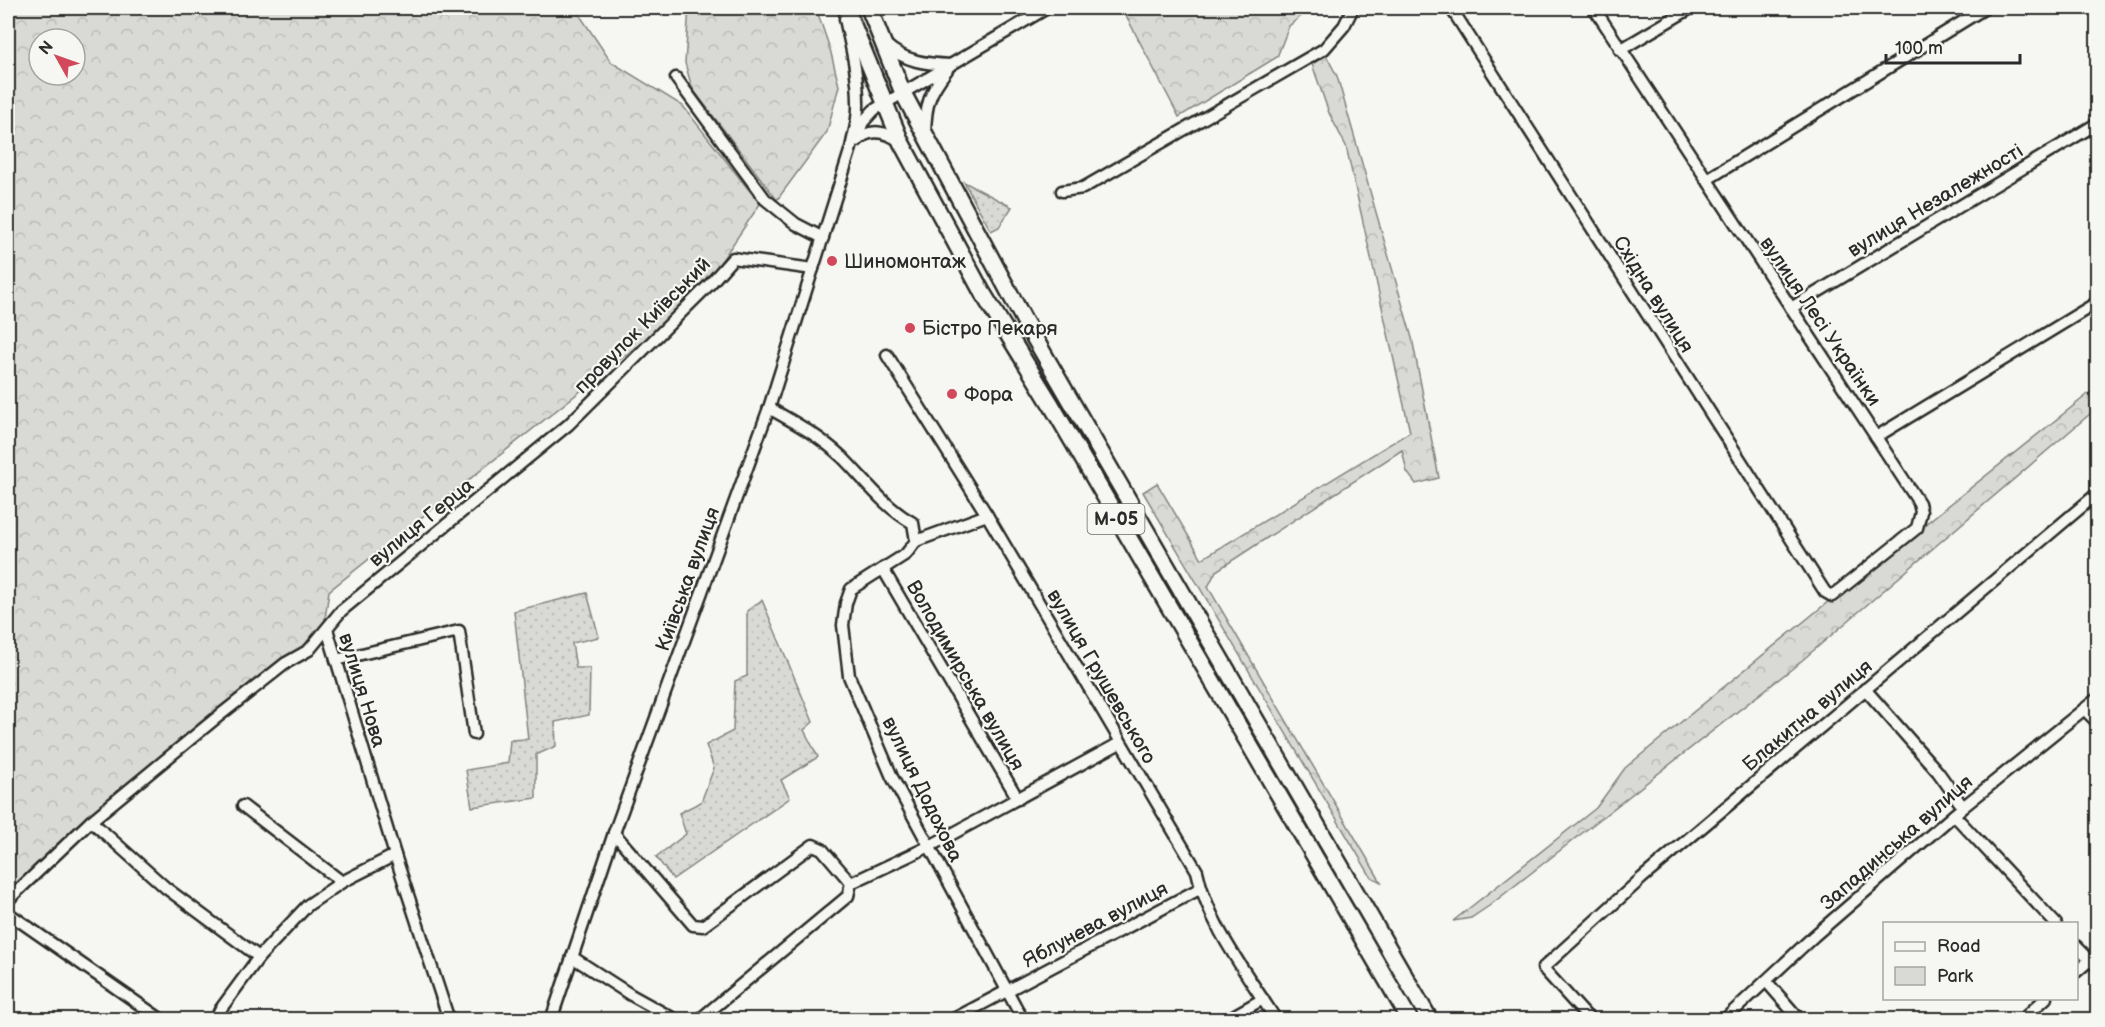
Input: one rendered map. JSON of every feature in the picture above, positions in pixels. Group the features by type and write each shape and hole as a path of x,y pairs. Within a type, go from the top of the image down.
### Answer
{"highway":[{"name":"М-05","path":"844,8 901,142 982,292 1052,406 1410,1020"},
{"name":"М-05","path":"869,8 903,93 924,136 1065,395 1430,1020"}],"street":[{"path":"844,8 856,70 858,103 857,122 851,148"},
{"path":"851,148 863,122 874,110 1047,8"},
{"path":"1062,191 1083,188 1324,49 1344,26 1353,8"},
{"name":"Східна вулиця","path":"1451,8 1786,532 1825,592 1832,596 1917,528 1921,512 1919,503 1876,437"},
{"name":"вулиця Лесі Українки","path":"1594,8 1876,437 2097,302"},
{"path":"1620,50 1691,8"},
{"path":"1706,180 1985,8"},
{"path":"883,41 901,56 913,61 951,65"},
{"path":"924,136 926,107 931,93 951,65"},
{"path":"676,78 765,199 796,224 823,238"},
{"name":"вулиця Незалежності","path":"1791,308 2097,123"},
{"path":"851,148 862,136 871,132 880,132 901,142"},
{"name":"Київська вулиця","path":"551,1020 614,833 769,408 851,148"},
{"name":"провулок Київський","path":"542,446 568,425 710,284 733,258 813,269"},
{"name":"вулиця Грушевського","path":"887,355 987,515 1197,871 1200,888 1225,940 1276,1020"},
{"path":"769,408 799,425 840,455 896,514 913,523 916,541 987,515"},
{"name":"вулиця Герца","path":"327,629 341,611 542,446"},
{"name":"Блакитна вулиця","path":"1590,1020 1543,968 1642,878 2097,493"},
{"name":"вулиця Додохова","path":"916,541 906,554 851,589 846,603 843,625 849,676 892,777 1023,1020"},
{"name":"Володимирська вулиця","path":"883,569 1018,799"},
{"name":"вулиця Нова","path":"327,629 395,855 449,1020"},
{"name":"вулиця Нова","path":"8,900 91,822 214,719 286,663 309,650 327,629"},
{"path":"336,660 459,631 474,734"},
{"path":"1865,689 1938,772 1963,807"},
{"name":"Западинська вулиця","path":"1724,1020 1814,936 1963,807 2097,698"},
{"path":"2085,709 2097,723"},
{"path":"851,883 930,846 1120,743"},
{"path":"243,806 342,882"},
{"path":"1954,815 2054,922"},
{"path":"91,822 166,888 259,957"},
{"path":"614,833 693,925 703,926 813,845 822,849 851,883"},
{"path":"215,1020 259,957 308,905 342,882 395,855"},
{"path":"699,1020 848,896 851,883"},
{"name":"Яблунева вулиця","path":"1007,991 1200,888"},
{"path":"8,913 162,1020"},
{"path":"2078,948 2094,964 2078,971"},
{"path":"572,957 631,995 676,1020"},
{"path":"1766,981 1800,1020"},
{"path":"952,1020 1007,991"},
{"path":"1226,1020 1263,999"},
{"path":"2022,1020 2045,1000"}],"green space":[{"path":"8,8 575,8 611,62 683,106 760,204 716,269 646,339 329,591 324,626 309,650 252,687 8,900"},
{"path":"689,8 816,8 830,49 839,86 827,132 777,200 692,88 685,63"},
{"path":"1122,8 1311,8 1289,26 1277,57 1179,117"},
{"path":"1326,55 1337,76 1412,338 1439,478 1416,484 1407,472 1402,450 1216,571 1208,587 1381,882 1371,877 1143,492 1157,483 1202,559 1410,432 1346,146 1329,113 1312,64"},
{"path":"964,182 1012,207 999,227 991,231"},
{"path":"2097,387 2097,408 1793,668 1489,906 1471,918 1453,921 1596,808 1625,768 1835,596"},
{"path":"587,593 599,637 572,643 576,668 590,668 589,715 555,722 556,746 536,755 536,798 472,807 466,770 508,763 510,740 528,739 514,611"},
{"path":"762,600 813,722 804,730 818,757 781,780 790,798 673,879 656,857 686,834 679,813 701,802 714,768 706,745 733,731 735,681 747,676 747,611"}],"place":[{"name":"Шиномонтаж","path":"832,261"},
{"name":"Бістро Пекаря","path":"910,328"},
{"name":"Фора","path":"952,394"}]}
